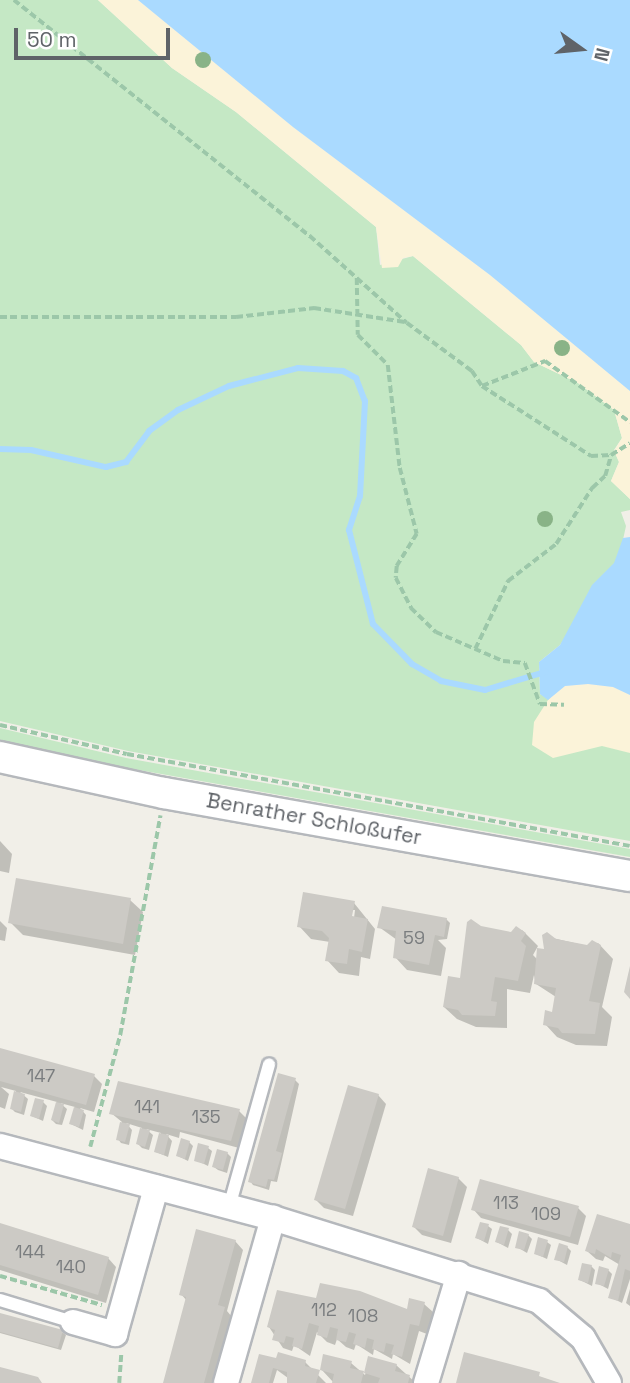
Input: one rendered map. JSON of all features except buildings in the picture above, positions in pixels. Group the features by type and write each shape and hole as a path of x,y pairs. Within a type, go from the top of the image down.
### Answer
{"street":[{"name":"Benrather Schloßufer","path":"0,757 164,793 630,876"},
{"path":"0,1146 273,1219 459,1274 552,1309 591,1348 609,1383"},
{"path":"73,1322 119,1322 156,1188"},
{"path":"226,1383 273,1219"},
{"path":"426,1383 459,1274"}],"lane":[{"path":"229,1207 268,1065"},
{"path":"0,1300 73,1322"}],"path":[{"path":"14,0 357,278 407,323 472,371 482,386 591,456 611,455 630,443"},
{"path":"357,278 355,317 358,335 388,365 400,468 417,534 397,566 396,578 411,608 436,632 503,662 525,663 535,699 540,704 564,705"},
{"path":"0,317 236,317 314,308 355,317 384,315 407,323"},
{"path":"482,386 545,360 630,422"},
{"path":"475,649 508,581 556,544 592,488 605,476 611,455"},
{"path":"0,725 140,757 630,846"},
{"path":"84,1169 120,1035 164,793"},
{"path":"0,1276 119,1322 124,1365 119,1383"}],"green space":[{"path":"0,0 98,0 172,68 236,112 376,227 380,265 413,256 521,345 534,362 578,383 614,410 622,438 614,450 619,462 611,481 630,499 630,510 621,512 626,526 617,567 560,645 539,662 540,694 630,735 630,841 128,751 0,721"},
{"path":"0,728 126,758 630,849 630,857 71,758 0,740"}],"sand":[{"path":"98,0 138,0 293,127 490,275 630,391 630,499 611,481 619,462 614,451 622,438 614,410 578,383 534,362 521,345 413,256 403,258 398,267 382,268 376,227 236,112 172,68"},
{"path":"588,684 613,687 630,695 630,753 602,746 553,758 532,745 534,722 548,700 565,686"}],"water":[{"path":"138,0 630,0 630,391 490,275 293,127"},
{"path":"630,537 630,695 613,687 588,684 565,686 548,700 540,694 539,662 560,645 592,585 614,563 623,538"}],"waterway":[{"path":"0,449 31,450 106,467 126,462 149,431 178,410 229,386 298,368 343,371 356,378 365,401 360,496 349,530 373,624 412,664 441,681 485,690 545,672"}]}
